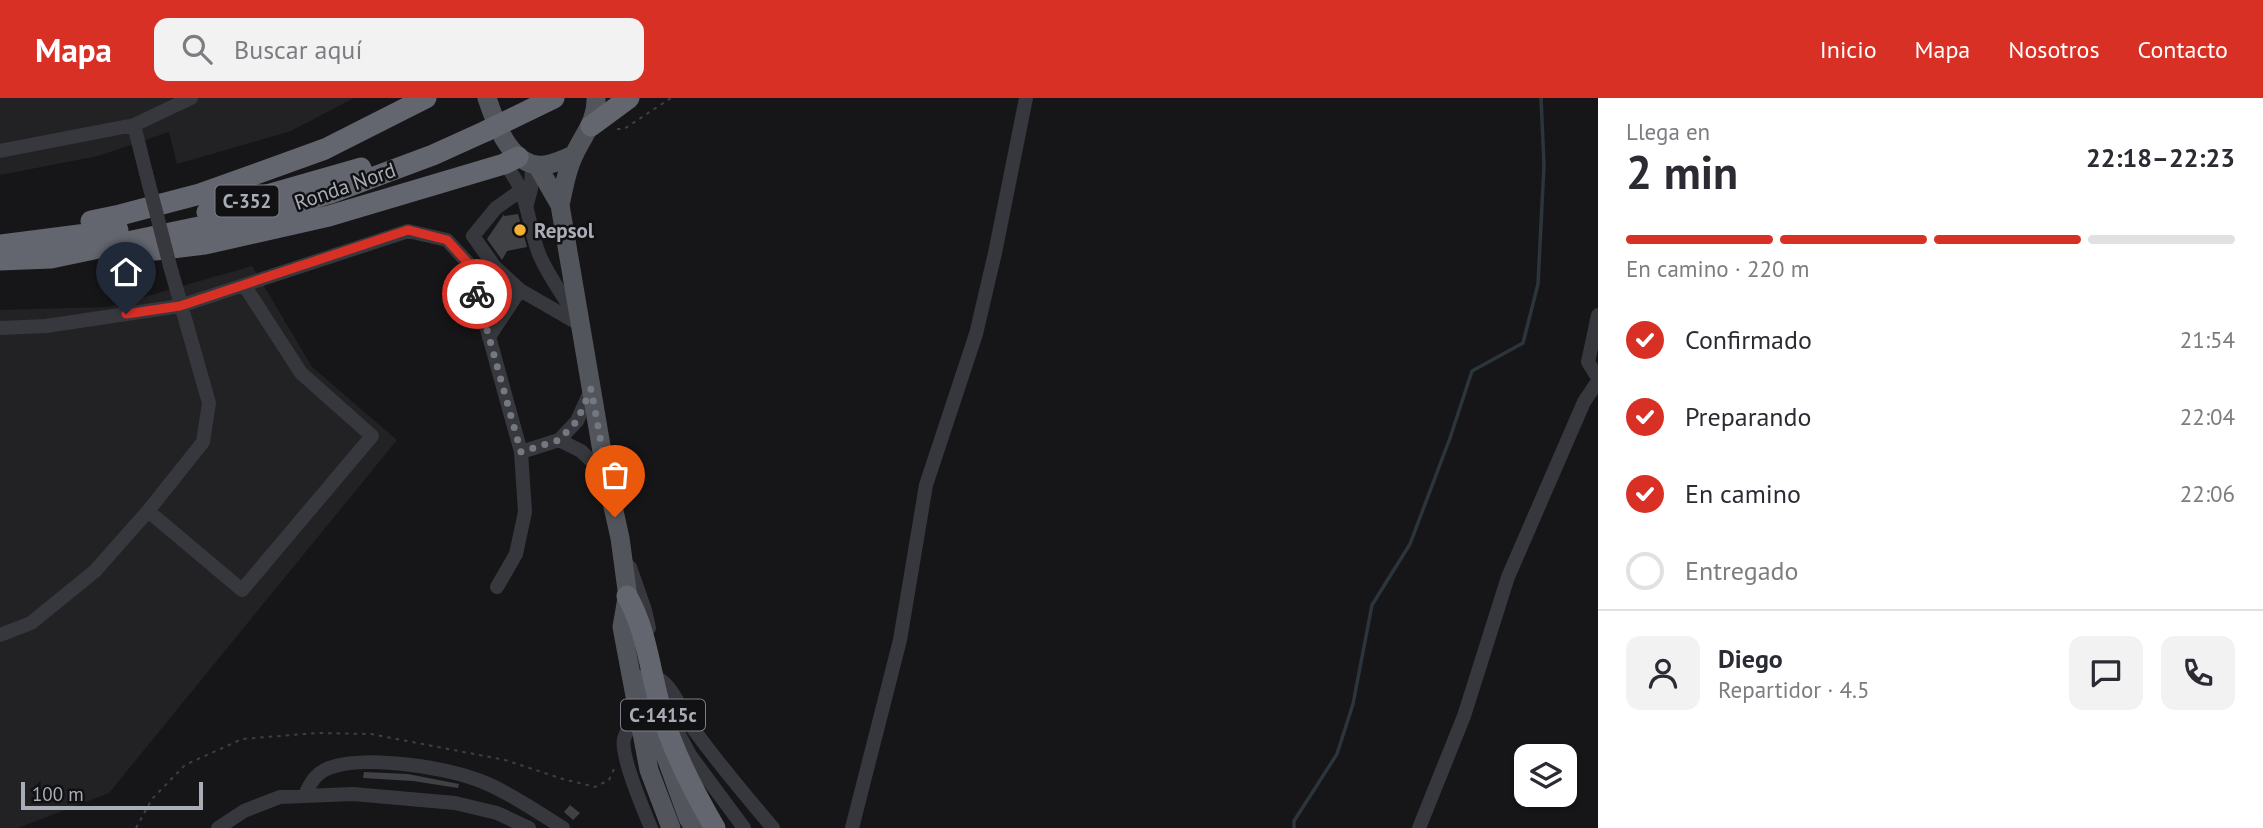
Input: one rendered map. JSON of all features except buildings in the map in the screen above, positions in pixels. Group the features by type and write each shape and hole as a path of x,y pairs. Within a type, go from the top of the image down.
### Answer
{"highway":[{"path":"0,237 120,215 200,194 325,149 426,98"},
{"name":"Ronda Nord","path":"0,245 102,234 216,210 371,164 430,142 523,98"},
{"name":"Ronda Nord","path":"0,260 51,258 256,215 331,193 433,155 485,116 554,98"},
{"path":"590,129 629,98"},
{"path":"51,258 130,253 205,244 329,216 523,162"},
{"name":"C-1415c","path":"627,596 637,614 662,713 693,789 715,828"}],"main road":[{"name":"C-1415c","path":"596,98 590,129 574,155 560,205 606,475 620,538 627,596 651,716 694,828"},
{"name":"C-1415c","path":"485,116 560,205"},
{"path":"523,162 555,163 574,155"},
{"name":"C-1415c","path":"627,596 622,627 649,770 671,828"}],"street":[{"path":"0,151 134,125 191,98"},
{"path":"852,828 900,640 926,485 976,334 1026,98"},
{"path":"0,635 30,623 95,571 148,511 203,442 209,403 180,306 134,125"},
{"path":"523,162 515,175 540,255 579,324"},
{"path":"523,162 531,189 524,197 496,208 473,236 495,267 520,290 579,324"},
{"path":"0,328 46,326 180,306 408,230 447,240 469,264 521,452 525,512 516,554 497,587"},
{"path":"148,511 242,590 372,436 301,373 244,285"},
{"path":"489,337 520,290"},
{"path":"1419,828 1464,716 1508,577 1584,402 1598,380 1588,362 1598,315"},
{"path":"521,452 559,440 577,421 591,389"},
{"path":"559,440 581,451 606,475"},
{"path":"620,538 645,610 659,679 671,719 690,755 744,828"},
{"path":"659,679 669,685 685,718 715,760 773,828"},
{"path":"639,716 626,732 623,742 635,787 651,828"},
{"path":"305,795 315,777 331,767 362,763 433,768 486,783 563,828"},
{"path":"218,828 237,815 280,797 353,794 455,803 497,813 529,828"}],"path":[{"path":"590,129 624,129 671,98"}],"shaded area":[{"path":"0,98 354,98 291,131 177,164 169,132 98,156 0,175"},
{"path":"252,266 312,367 397,440 109,793 18,828 0,828 0,310 109,307"}],"waterway":[{"path":"1294,828 1294,821 1337,754 1353,704 1372,605 1410,544 1472,371 1523,343 1538,284 1544,165 1541,98"}],"way so far":[{"path":"477,294 521,452 559,440 577,421 591,389 615,517"}],"place":[{"name":"Repsol","path":"520,230"}],"route":[{"path":"126,314 180,306 408,230 447,240 469,264 477,294"}]}
